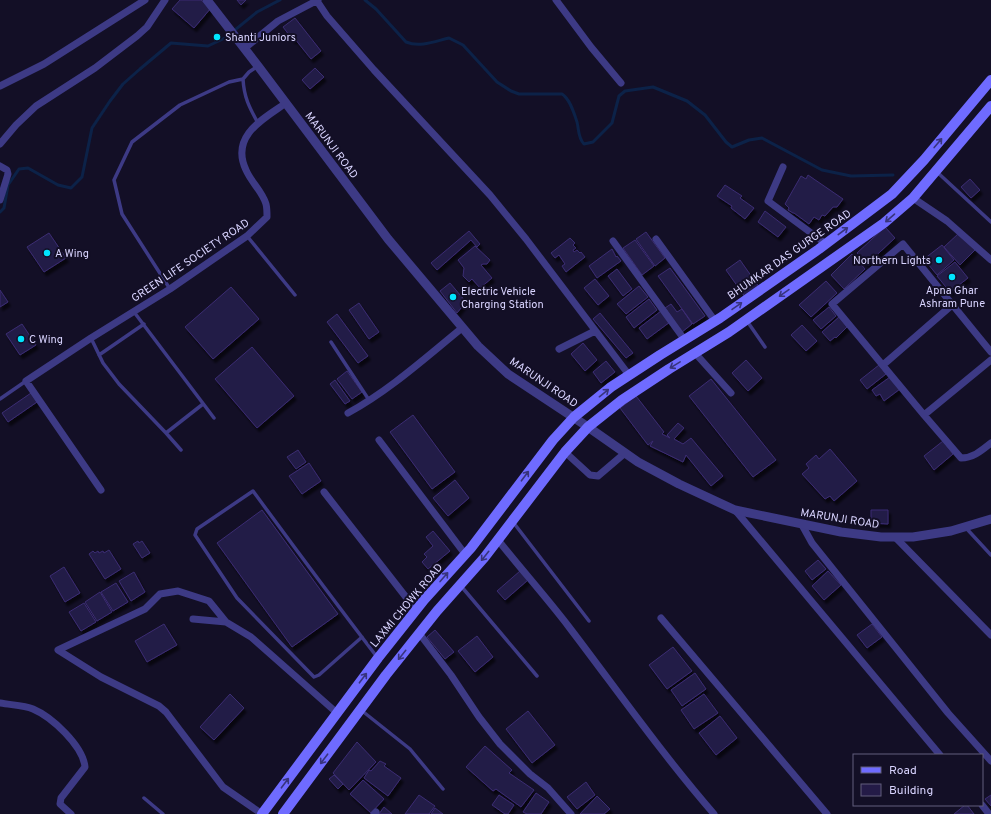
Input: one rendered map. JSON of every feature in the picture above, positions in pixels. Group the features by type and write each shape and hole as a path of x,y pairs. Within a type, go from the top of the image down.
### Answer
{"main road":[{"name":"BHUMKAR DAS GURGE ROAD","path":"574,417 611,387 714,321 823,246 892,194 924,160 991,80"},
{"path":"283,814 417,636 498,540 565,452 588,427 622,400 724,335 884,223 913,198 991,106"},
{"path":"892,194 903,206"},
{"path":"823,246 828,262"},
{"path":"714,321 724,335"},
{"name":"LAXMI CHOWK ROAD","path":"264,811 403,626 465,554 553,440 574,417"},
{"path":"403,626 417,636"},
{"path":"264,811 280,814"}],"street":[{"path":"0,86 44,64 145,0"},
{"path":"0,144 16,125 36,106 95,68 137,36 149,24 165,0"},
{"name":"MARUNJI ROAD","path":"207,0 245,48 388,239 478,346 508,374 574,417 638,462 679,484 735,510 841,532 881,537 913,537 951,531 991,519"},
{"path":"245,48 278,22 317,0 327,16 374,70 490,195 526,239 629,375"},
{"path":"556,0 591,47 621,83"},
{"name":"GREEN LIFE SOCIETY ROAD","path":"26,381 90,338 170,289 247,236 267,217 266,204 258,188 246,170 242,155 242,145 248,134 258,122 286,103"},
{"path":"0,166 7,170 8,174 0,200"},
{"path":"784,167 768,200 823,246"},
{"path":"913,198 947,221 991,260"},
{"path":"656,239 714,321"},
{"path":"613,242 684,340"},
{"path":"991,352 903,244 832,304 960,458 967,458 975,455 991,443"},
{"path":"883,365 952,305"},
{"path":"348,413 370,401 384,391 462,328"},
{"path":"559,349 595,331"},
{"path":"695,353 731,393"},
{"path":"924,415 991,360"},
{"path":"26,381 101,490"},
{"path":"379,440 465,554"},
{"path":"565,452 590,475 598,476 625,452"},
{"path":"324,492 416,610"},
{"path":"735,510 939,754"},
{"path":"802,524 812,543 948,713 991,761"},
{"path":"895,537 991,634"},
{"path":"498,540 568,625 635,717 688,784 714,814"},
{"path":"264,811 223,787 166,712 159,706 101,677 58,650 145,608 160,594 178,591 209,601 226,622 251,637 337,713"},
{"path":"661,618 827,814"},
{"path":"192,619 226,622"},
{"path":"417,636 451,675 491,734 530,774 553,792 571,814"},
{"path":"0,703 32,708 49,718 66,733 84,759 85,767 61,798 60,804 71,814"},
{"path":"983,806 989,814"}],"lane":[{"path":"170,289 122,214 114,180 132,142 180,105 229,82 243,78 258,66"},
{"path":"243,78 244,93 250,109 258,122"},
{"path":"936,171 991,222"},
{"path":"247,236 295,295"},
{"path":"134,312 214,418"},
{"path":"746,320 765,347"},
{"path":"99,355 144,324"},
{"path":"90,338 103,363 119,384 181,450"},
{"path":"331,342 370,401"},
{"path":"0,399 26,381"},
{"path":"166,433 203,404"},
{"path":"362,637 319,675 314,677 237,598 195,535 197,529 253,491 378,658"},
{"path":"512,521 589,621"},
{"path":"965,527 991,554"},
{"path":"460,585 537,676"},
{"path":"360,710 410,749 444,789"},
{"path":"144,798 163,814"}],"building":[{"path":"180,0 201,0 211,8 194,28 172,9"},
{"path":"237,0 246,0 241,5"},
{"path":"295,18 321,51 311,59 283,27"},
{"path":"315,68 324,77 310,89 302,80"},
{"path":"808,175 843,199 837,207 833,207 825,216 822,215 819,220 814,217 809,224 788,210 789,208 785,204 801,176 806,179"},
{"path":"970,179 980,190 971,198 961,187"},
{"path":"725,185 742,196 740,198 754,208 745,219 731,208 732,206 717,196"},
{"path":"765,211 786,227 778,237 758,222"},
{"path":"885,227 895,238 867,264 857,253"},
{"path":"469,231 480,244 477,247 471,240 437,270 431,263"},
{"path":"646,232 665,258 655,266 636,239"},
{"name":"A Wing","path":"49,233 66,258 44,272 27,247"},
{"path":"959,233 975,250 960,265 944,247"},
{"path":"570,238 575,243 573,245 576,248 573,250 574,252 577,250 585,257 566,272 562,266 565,264 559,255 555,258 551,253"},
{"path":"635,240 654,266 642,275 623,248"},
{"name":"Northern Lights","path":"942,245 954,260 937,275 924,259"},
{"path":"475,246 490,260 487,264 481,265 492,278 480,288 472,279 469,282 463,276 464,268 458,260"},
{"path":"612,249 616,257 617,256 621,261 597,278 589,266"},
{"path":"852,254 865,269 844,289 831,275"},
{"path":"740,260 759,287 745,297 726,270"},
{"name":"Apna Ghar Ashram Pune","path":"955,262 968,278 950,292 937,276"},
{"path":"670,268 705,316 693,324 658,276"},
{"path":"617,269 632,289 623,296 608,276"},
{"path":"595,279 609,296 598,305 584,288"},
{"path":"826,281 837,293 811,317 799,305"},
{"name":"Electric Vehicle Charging Station","path":"450,283 466,302 457,313 440,291"},
{"path":"639,286 648,297 626,314 617,304"},
{"path":"231,287 259,319 213,359 185,327"},
{"path":"0,290 8,302 0,307"},
{"path":"649,299 657,310 634,328 626,317"},
{"path":"359,303 379,332 369,339 349,310"},
{"path":"671,304 677,312 682,309 692,324 682,332 665,308"},
{"path":"829,307 836,316 821,329 813,320"},
{"path":"661,311 670,322 647,339 639,328"},
{"path":"600,313 633,353 626,358 593,319"},
{"path":"337,314 368,356 358,363 327,322"},
{"path":"839,317 847,327 836,338 835,337 830,341 822,332"},
{"name":"C Wing","path":"22,324 36,345 20,355 6,334"},
{"path":"802,325 817,341 806,351 791,335"},
{"path":"583,343 597,360 585,371 571,354"},
{"path":"252,347 294,396 257,428 215,379"},
{"path":"746,360 762,378 748,391 732,373"},
{"path":"606,361 615,372 601,383 593,372"},
{"path":"879,365 886,374 867,389 860,380"},
{"path":"347,371 362,392 352,399 337,379"},
{"path":"890,377 900,389 884,401 880,394 876,396 872,390"},
{"path":"711,379 776,460 753,477 689,396"},
{"path":"335,380 350,401 345,404 330,384"},
{"path":"31,393 37,402 8,422 2,413"},
{"path":"636,396 664,432 662,434 670,438 667,435 678,423 684,428 674,439 683,444 691,438 723,476 711,486 686,455 683,462 650,446 653,441 648,445 620,408"},
{"path":"413,415 455,472 432,489 390,432"},
{"path":"943,441 953,454 934,470 924,456"},
{"path":"830,449 857,481 834,501 830,496 825,499 802,474 809,468 806,464 816,455 819,459"},
{"path":"298,450 306,462 296,469 287,457"},
{"path":"309,463 321,481 302,494 289,476"},
{"path":"455,480 469,498 448,516 433,498"},
{"path":"262,510 338,614 292,647 217,543"},
{"path":"871,510 888,510 888,524 871,523"},
{"path":"433,531 450,551 428,569 422,562 427,557 424,554 433,546 426,537"},
{"path":"138,541 139,543 142,541 150,553 142,558 133,544"},
{"path":"109,550 121,569 105,579 89,554 93,551 95,553 98,551 99,553 103,551 104,553"},
{"path":"818,560 826,569 812,580 805,571"},
{"path":"64,567 80,593 65,602 50,576"},
{"path":"520,571 528,580 505,600 497,591"},
{"path":"828,571 841,585 824,600 812,586"},
{"path":"134,572 145,592 131,601 119,581"},
{"path":"116,583 128,602 113,611 101,592"},
{"path":"100,592 112,612 97,621 85,602"},
{"path":"84,603 96,622 81,631 69,612"},
{"path":"164,624 177,645 147,662 135,641"},
{"path":"872,624 882,637 867,648 857,635"},
{"path":"435,630 454,652 445,659 427,637"},
{"path":"477,636 493,657 475,672 458,651"},
{"path":"673,647 692,671 667,689 649,665"},
{"path":"695,673 706,689 682,706 671,690"},
{"path":"230,694 244,708 214,740 200,727"},
{"path":"704,694 718,713 694,729 681,710"},
{"path":"528,711 555,745 532,763 506,729"},
{"path":"720,716 737,738 716,755 699,733"},
{"path":"357,742 376,762 349,790 333,773"},
{"path":"485,746 512,770 509,773 534,790 521,807 496,789 493,791 466,767"},
{"path":"380,761 386,764 384,766 401,778 388,796 364,778 369,770 371,771"},
{"path":"334,775 343,784 338,789 329,779"},
{"path":"363,780 384,799 371,813 350,794"},
{"path":"586,782 595,795 577,809 567,797"},
{"path":"536,793 549,802 541,814 527,814 523,812"},
{"path":"419,795 435,806 429,814 405,814"},
{"path":"499,795 514,805 508,814 505,814 492,805"},
{"path":"991,795 991,806 985,799"},
{"path":"597,796 610,809 604,814 580,814"},
{"path":"964,806 968,806 974,814 954,814"},
{"path":"384,807 392,814 379,814"},
{"path":"435,808 443,814 431,814"}],"waterway":[{"path":"0,212 4,208 8,185 19,169 28,168 58,185 71,188 82,177 92,128 110,101 123,84 171,43 208,46 225,38 257,12 280,0"},
{"path":"365,0 376,9 406,42 411,44 422,44 449,38 463,45 497,82 511,91 519,94 562,94 571,106 577,122 580,137 584,144 593,142 612,123 619,96 625,91 653,87 687,101 705,115 726,142 732,147 749,140 762,138 822,170 851,176 893,175"}],"place":[{"name":"Shanti Juniors","path":"217,37"},
{"name":"A Wing","path":"47,253"},
{"name":"Northern Lights","path":"939,260"},
{"name":"Apna Ghar Ashram Pune","path":"952,277"},
{"name":"Electric Vehicle Charging Station","path":"453,297"},
{"name":"C Wing","path":"21,339"}]}
